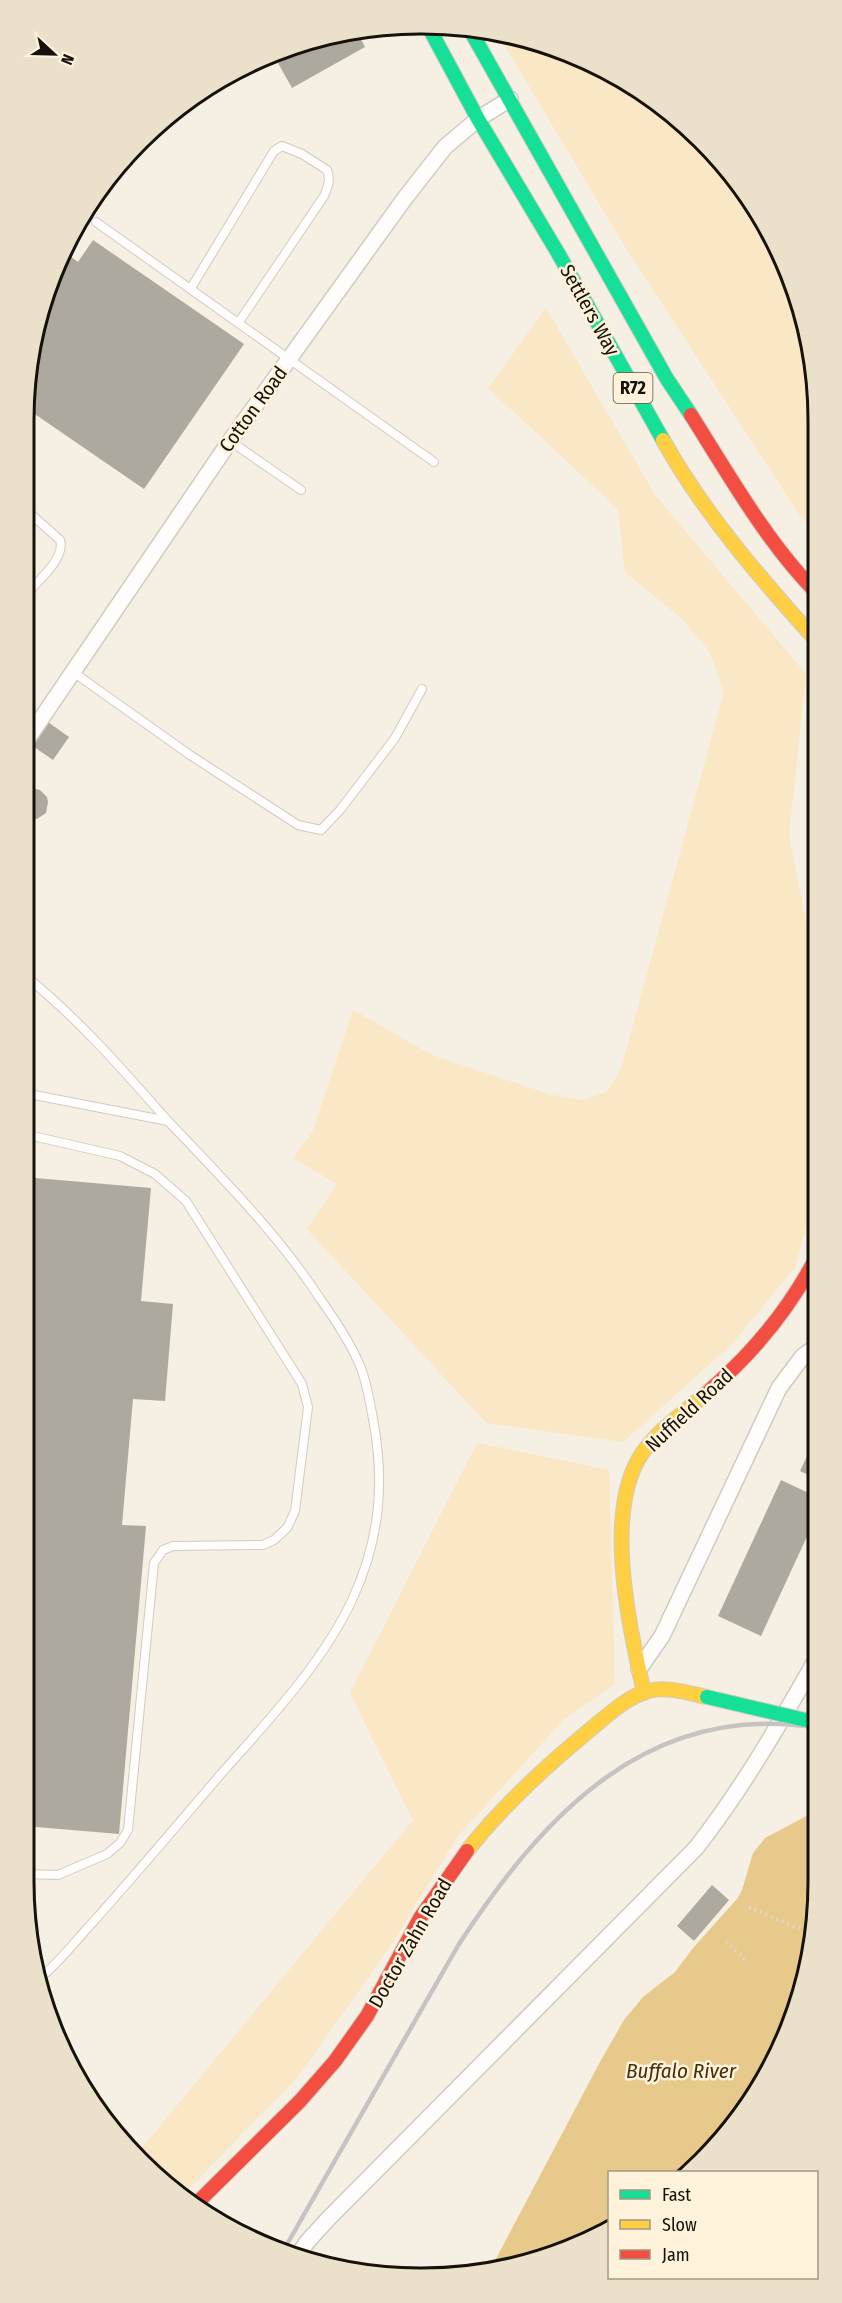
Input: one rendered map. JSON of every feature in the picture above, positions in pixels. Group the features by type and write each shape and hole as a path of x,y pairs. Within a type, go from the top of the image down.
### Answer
{"main road":[{"name":"Settlers Way","path":"433,34 478,119 558,253 666,446 710,512 779,599 808,631"},
{"name":"Settlers Way","path":"475,39 667,379 755,514 808,584"},
{"name":"Nuffield Road","path":"644,1693 628,1612 623,1567 625,1505 629,1481 635,1466 658,1435 712,1389 768,1332 792,1299 808,1271"},
{"path":"644,1693 659,1690 708,1697 808,1722"},
{"name":"Doctor Zahn Road","path":"201,2199 294,2109 346,2047 376,2001 420,1918 492,1820 557,1757 597,1725 644,1693"}],"street":[{"name":"Cotton Road","path":"34,729 230,441 405,198 445,147 478,119 510,99"},
{"path":"639,1669 662,1636 778,1388 808,1353"},
{"path":"302,2250 329,2218 696,1848 720,1818 764,1750 808,1675"}],"lane":[{"path":"191,288 274,151 282,146 291,149 327,170 330,176 329,185 324,196 239,322"},
{"path":"96,222 435,462"},
{"path":"230,441 301,490"},
{"path":"34,517 60,540 62,546 57,560 34,586"},
{"path":"73,672 190,755 298,825 321,830 340,810 394,738 422,689"},
{"path":"34,982 118,1065 249,1207 298,1265 339,1326 361,1368 371,1407 381,1480 377,1521 369,1559 353,1599 333,1636 312,1666 253,1737 118,1894 46,1972"},
{"path":"34,1095 168,1121"},
{"path":"34,1136 120,1156 155,1174 186,1202 303,1384 308,1407 295,1511 287,1528 274,1540 263,1545 173,1546 163,1550 154,1563 128,1830 120,1843 107,1854 58,1875 34,1874"}],"path":[{"path":"749,1907 804,1931"},
{"path":"726,1942 747,1961"}],"shaded area":[{"path":"503,44 545,55 592,74 656,114 676,130 712,166 756,228 768,250 787,297 800,346 807,396 808,524 801,517 624,245"},
{"path":"546,308 655,495 806,674 789,835 808,931 808,1217 796,1266 731,1345 623,1442 486,1423 307,1229 337,1184 293,1158 312,1133 353,1010 432,1055 552,1095 583,1100 607,1092 621,1069 724,692 710,652 682,619 625,572 618,509 488,388"},
{"path":"477,1443 609,1470 615,1684 563,1720 458,1836 390,1947 296,2079 188,2190 141,2148 413,1820 350,1693"}],"water":[{"name":"Buffalo River","path":"808,1815 807,1907 800,1957 778,2030 768,2053 742,2097 712,2137 678,2171 608,2171 608,2220 545,2248 495,2261 624,2020 643,1997 675,1972 693,1948 737,1899 753,1853 765,1838"}],"building":[{"path":"361,40 365,47 292,88 278,63 346,42"},
{"path":"93,240 244,344 144,489 34,414 38,371 48,321 71,257 78,262"},
{"path":"34,712 69,737 53,760 34,747"},
{"path":"34,789 40,790 47,797 48,802 46,813 34,819"},
{"path":"34,1178 151,1188 141,1301 173,1304 165,1401 133,1399 122,1525 146,1526 119,1834 34,1827"},
{"path":"808,1454 808,1475 800,1471"},
{"path":"781,1480 808,1493 808,1534 761,1636 718,1616"},
{"path":"712,1885 729,1900 694,1941 677,1926"}],"railway":[{"path":"287,2244 459,1944 527,1852 565,1812 607,1777 652,1750 702,1732 757,1724 808,1727"}],"traffic: fast":[{"path":"433,34 478,119 558,253 663,440"},
{"path":"475,39 667,379 691,415"},
{"path":"707,1697 808,1721"}],"traffic: slow":[{"path":"663,440 714,519 808,631"},
{"path":"644,1693 632,1636 623,1570 624,1505 631,1476 643,1452 666,1427 710,1390"},
{"path":"467,1851 495,1818 541,1772 625,1702 648,1691 663,1689 707,1697"}],"traffic: jam":[{"path":"691,415 765,530 808,583"},
{"path":"710,1390 756,1345 783,1311 808,1272"},
{"path":"201,2199 300,2101 335,2061 367,2016 420,1918 467,1851"}]}
